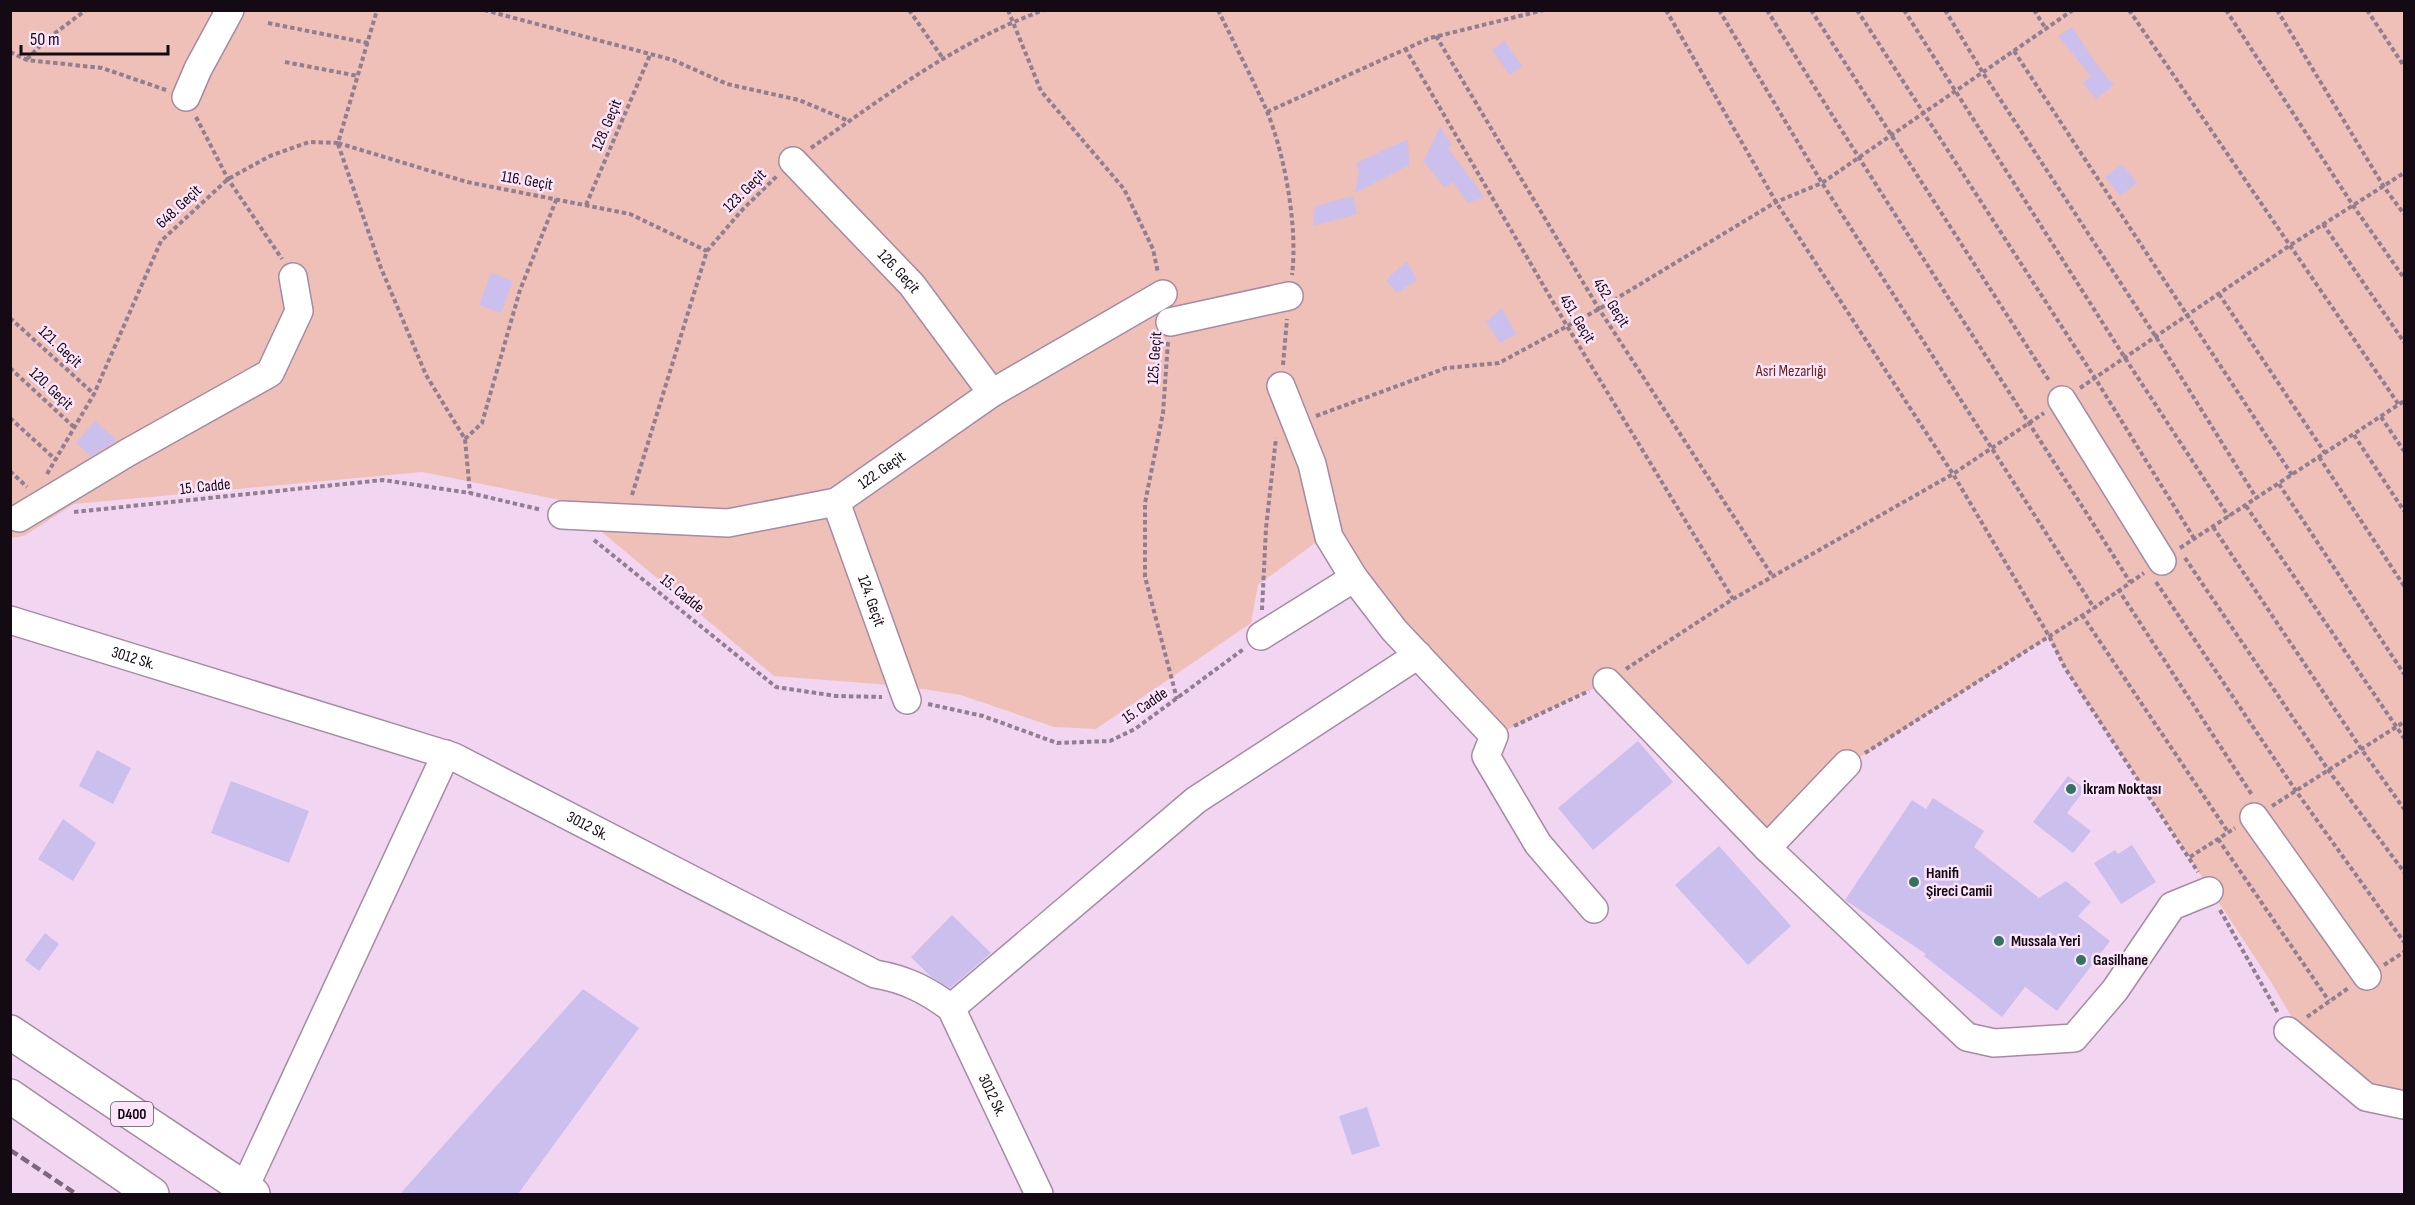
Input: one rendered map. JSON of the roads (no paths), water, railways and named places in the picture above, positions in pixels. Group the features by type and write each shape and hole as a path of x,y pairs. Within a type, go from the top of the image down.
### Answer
{"highway":[{"name":"D400","path":"10,1032 249,1192"},
{"path":"10,1096 152,1194"}],"street":[{"path":"186,97 198,69 230,10"},
{"name":"126. Geçit","path":"793,161 912,285 992,393"},
{"path":"19,518 127,453 270,373 299,311 294,277"},
{"name":"122. Geçit","path":"562,514 728,523 836,502 992,393 1163,294"},
{"path":"1170,322 1289,296"},
{"path":"1281,386 1312,464 1329,537 1354,578 1394,630 1494,736 1486,756 1538,844 1594,909"},
{"path":"2062,400 2163,560"},
{"name":"124. Geçit","path":"836,502 907,699"},
{"path":"1261,636 1354,578"},
{"name":"3012 Sk.","path":"10,620 446,754 875,974 894,977 928,990 951,1008 1039,1194"},
{"path":"951,1008 1196,800 1418,655"},
{"path":"1607,682 1767,848 1967,1037 1994,1043 2074,1038 2115,990 2172,906 2209,891"},
{"path":"249,1192 446,754"},
{"path":"1767,848 1847,764"},
{"path":"2258,814 2367,976"},
{"path":"2288,1030 2366,1097 2404,1105"}],"railway":[{"path":"10,1150 76,1194"}],"place":[{"name":"İkram Noktası","path":"2071,789"},
{"name":"Hanifi Şireci Camii","path":"1914,882"},
{"name":"Mussala Yeri","path":"1999,941"},
{"name":"Gasilhane","path":"2081,960"}],"park label":[{"name":"Asri Mezarlığı","path":"1791,371"}]}
